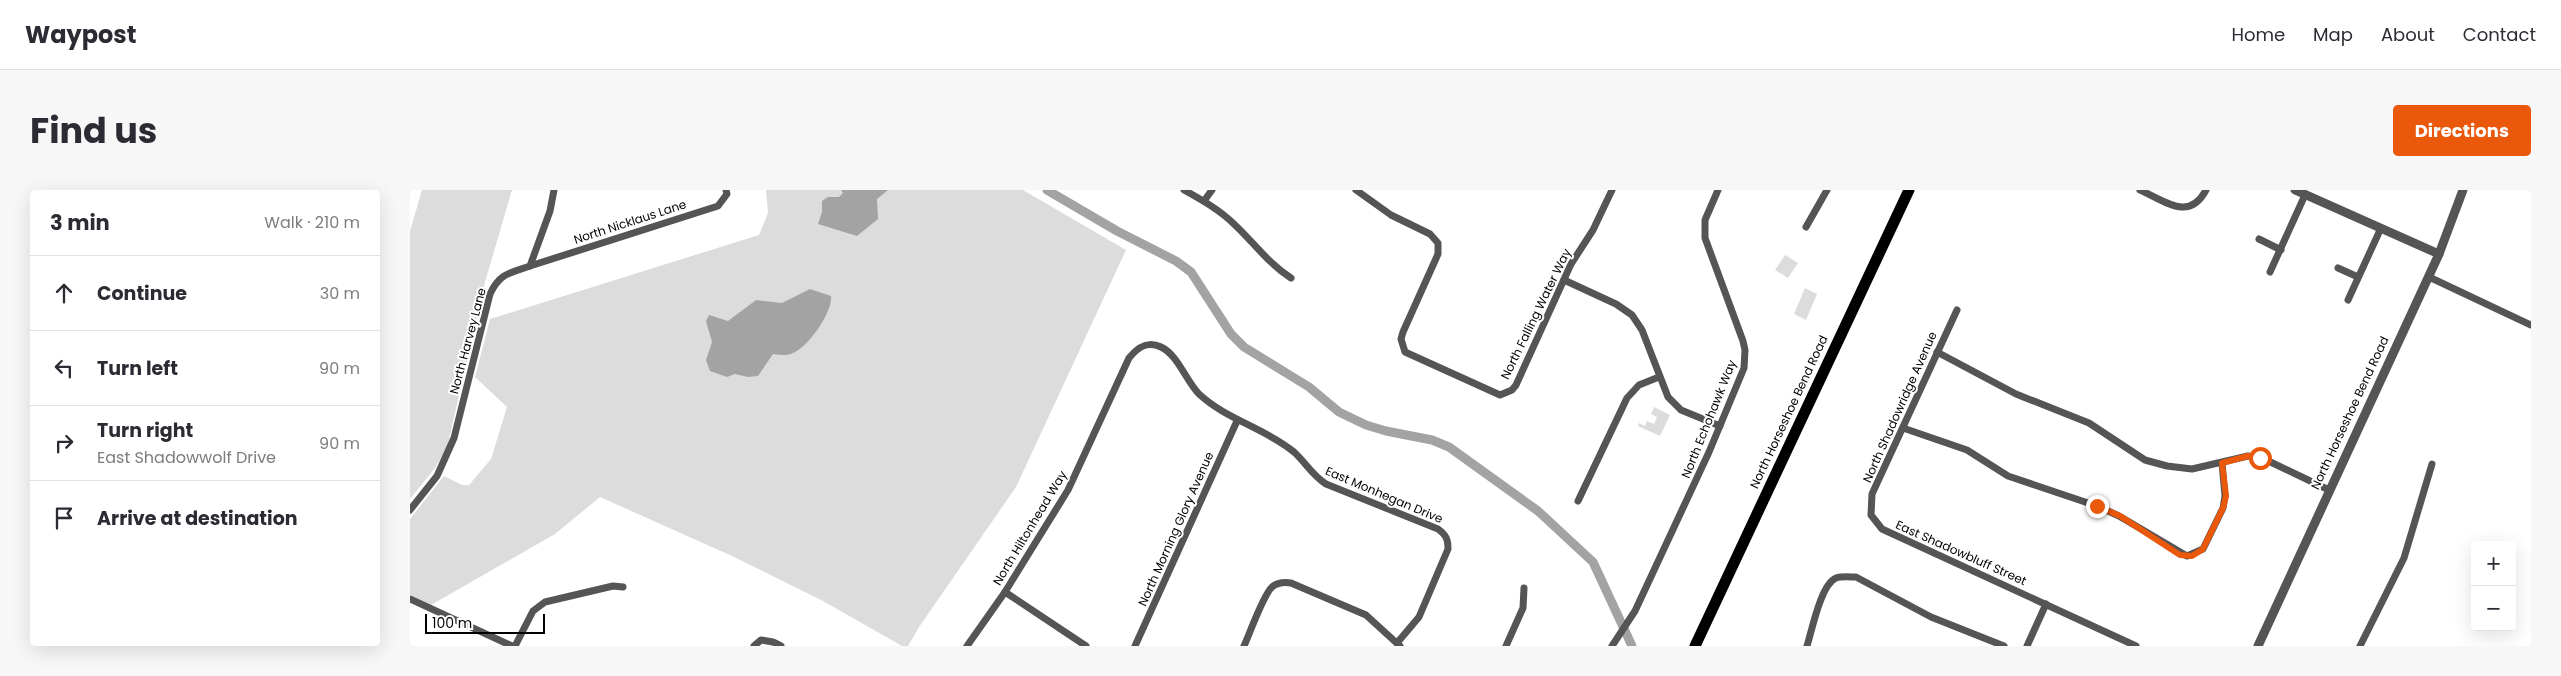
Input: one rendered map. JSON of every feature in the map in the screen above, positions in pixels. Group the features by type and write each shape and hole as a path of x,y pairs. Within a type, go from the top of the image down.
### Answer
{"highway":[{"name":"North Horseshoe Bend Road","path":"1695,646 1909,190"}],"street":[{"path":"530,266 550,210 554,190"},
{"name":"North Nicklaus Lane","path":"530,266 718,206 727,194 726,190"},
{"path":"1184,190 1204,201 1234,223 1272,265 1291,278"},
{"path":"1204,201 1212,190"},
{"name":"North Falling Water Way","path":"1356,190 1391,215 1430,234 1438,243 1438,254 1403,332 1402,346 1411,356 1493,394 1506,393 1516,385 1564,280 1593,230 1612,190"},
{"name":"North Echohawk Way","path":"1612,646 1635,611 1720,426 1745,359 1743,341 1705,238 1705,220 1718,190"},
{"path":"1806,227 1827,190"},
{"path":"2140,190 2179,208 2192,208 2200,201 2206,190"},
{"path":"2295,190 2439,254"},
{"name":"North Horseshoe Bend Road","path":"2261,645 2329,490 2429,277 2463,190"},
{"path":"2270,272 2305,195"},
{"path":"2348,300 2381,228"},
{"path":"2258,240 2281,250"},
{"name":"North Harvey Lane","path":"410,510 437,476 454,438 490,294 495,282 505,274 530,266"},
{"path":"2338,268 2358,277"},
{"path":"2429,277 2531,324"},
{"path":"1564,280 1616,304 1632,315 1642,330 1668,397 1682,410 1720,426"},
{"name":"North Shadowridge Avenue","path":"1872,515 1870,506 1872,494 1957,310"},
{"name":"East Monhegan Drive","path":"1150,344 1168,350 1198,393 1216,408 1294,452 1314,476 1326,484 1438,528 1448,540 1448,549 1419,617 1399,644"},
{"name":"North Hiltonhead Way","path":"967,646 1005,592 1068,490 1129,358 1138,347 1150,344"},
{"path":"1938,352 2016,394 2089,422 2145,460 2167,466 2192,469 2248,456 2260,458 2329,490"},
{"path":"1578,501 1627,398 1639,385 1659,377"},
{"name":"North Morning Glory Avenue","path":"1135,646 1237,421"},
{"path":"1902,428 1968,450 2008,476 2097,506 2120,516 2180,555 2192,556 2203,549 2223,508 2226,496 2222,463"},
{"path":"2360,646 2404,558 2432,464"},
{"name":"East Shadowbluff Street","path":"1872,515 1882,529 2136,646"},
{"path":"1807,646 1827,587 1838,578 1856,577 1931,617 2004,646"},
{"path":"1244,646 1269,590 1278,583 1291,583 1366,616 1399,644"},
{"path":"410,599 514,646 533,611 545,602 613,586 623,587"},
{"path":"1506,646 1523,608 1524,588"},
{"path":"1005,592 1075,643 1086,646"},
{"path":"2027,646 2046,604"},
{"path":"754,646 761,640 773,642 781,646"}],"shaded area":[{"path":"422,190 512,190 485,282 447,448 435,468 410,499 410,231"},
{"path":"766,190 1023,190 1126,250 1016,487 919,627 908,646 902,646 823,601 732,556 600,497 555,534 431,605 410,595 410,519 444,476 462,485 469,485 491,459 507,407 475,377 490,319 759,235 768,213"},
{"path":"841,190 888,190 877,199 878,219 857,236 818,224 822,212 822,201 828,197 839,197 843,193"},
{"path":"1785,255 1798,263 1788,278 1775,270"},
{"path":"1805,288 1817,294 1806,320 1794,314"},
{"path":"810,289 831,296 831,303 824,319 806,344 788,355 773,354 758,376 748,377 735,374 727,377 710,371 706,360 712,342 706,321 709,315 728,321 756,300 782,303"},
{"path":"1654,407 1670,415 1660,436 1638,426 1639,423 1645,426 1647,421 1654,424 1657,417 1651,414"}],"waterway":[{"path":"1047,190 1117,231 1176,261 1191,272 1231,334 1244,347 1309,387 1339,412 1366,425 1432,440 1449,447 1538,511 1593,562 1632,646"}],"route":[{"path":"2097,506 2120,516 2180,555 2192,556 2203,549 2223,508 2226,496 2222,463 2248,456 2260,458"}]}
